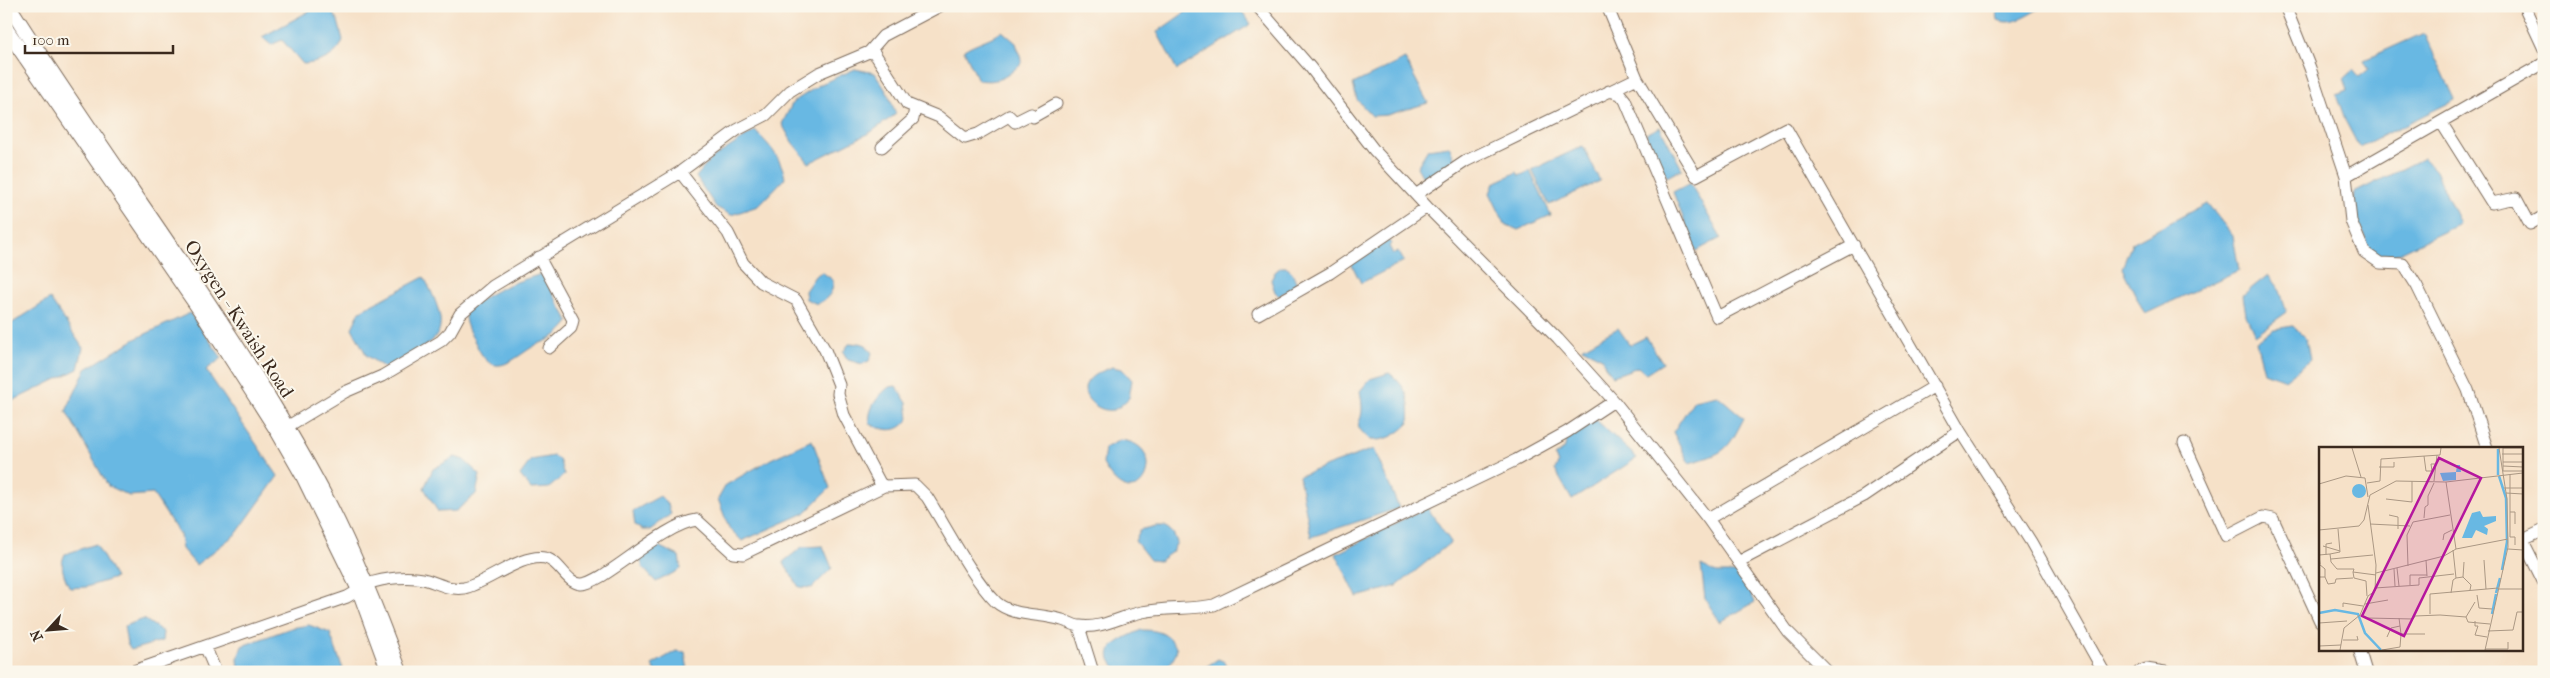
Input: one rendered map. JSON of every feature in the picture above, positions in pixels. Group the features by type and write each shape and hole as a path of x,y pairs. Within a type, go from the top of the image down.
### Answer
{"main road":[{"name":"Oxygen - Kwaish Road","path":"9,6 58,84 148,214 283,430 302,474 363,587 400,672"},
{"name":"Oxygen - Kwaish Road","path":"6,29 283,430"},
{"name":"Oxygen - Kwaish Road","path":"363,587 389,672"}],"street":[{"path":"283,430 345,392 382,376 441,341 472,301 539,257 680,172 737,130 766,115 790,91 820,73 869,52 883,36 940,6"},
{"path":"1257,6 1310,67 1374,150 1427,207 1558,339 1614,401 1708,519 1788,632 1828,672"},
{"path":"1607,6 1636,78 1696,176 1786,128 1960,431 2031,542 2104,672"},
{"path":"2285,6 2310,68 2346,176 2351,220 2364,252 2380,263 2404,264 2417,286 2468,390 2487,447"},
{"path":"2524,6 2544,49"},
{"path":"869,52 874,54 907,104 939,117 964,138 978,134 1009,116 1015,122 1031,114 1032,117 1056,104"},
{"path":"2346,176 2544,63"},
{"path":"1416,194 1466,161 1636,78"},
{"path":"1609,92 1620,94 1625,100 1718,317 1854,245"},
{"path":"882,147 913,119 915,108"},
{"path":"2440,122 2492,204 2516,198 2530,224 2544,216"},
{"path":"680,172 728,233 743,263 762,282 796,300 825,350 839,385 838,394 844,415 880,483 884,486"},
{"path":"1258,314 1330,273 1427,207"},
{"path":"539,257 573,320 571,328 549,348"},
{"path":"1708,519 1935,386"},
{"path":"131,672 347,597 363,587 403,578 427,580 450,589 465,588 515,564 544,558 554,562 572,580 582,584 594,580 659,536 685,522 697,520 733,553 743,554 884,486 915,485 927,497 984,588 998,604 1010,610 1061,619 1079,626 1116,622 1140,612 1170,607 1194,609 1214,605 1242,593 1516,460 1567,432 1614,401"},
{"path":"1738,562 1864,496 1960,431"},
{"path":"2184,443 2226,536 2263,517 2273,519 2319,619"},
{"path":"2544,530 2522,539 2544,584"},
{"path":"1079,626 1093,672"},
{"path":"205,646 216,672"},
{"path":"2359,650 2366,672"},
{"path":"2139,672 2146,669 2165,672"}],"water":[{"path":"329,6 338,21 343,40 337,51 327,58 303,64 282,40 271,45 262,37 315,8"},
{"path":"1194,6 1238,6 1251,24 1177,70 1157,32"},
{"path":"1996,6 2044,6 2022,18 2004,22 1998,20"},
{"path":"1002,31 1016,43 1022,63 997,80 978,80 964,50"},
{"path":"2424,33 2455,100 2359,147 2346,122 2336,94 2348,90 2344,78 2353,70 2359,77 2369,69 2364,60"},
{"path":"1405,59 1428,103 1387,115 1372,116 1357,100 1353,84"},
{"path":"855,69 875,73 888,94 896,114 871,132 809,163 792,142 782,124 793,102 821,84"},
{"path":"1660,127 1682,169 1667,177 1646,134"},
{"path":"755,131 774,152 781,164 785,178 758,206 731,215 716,207 696,177 711,159"},
{"path":"1449,146 1456,163 1438,177 1425,181 1417,167 1428,149"},
{"path":"1583,146 1600,181 1549,205 1532,170"},
{"path":"2424,158 2436,171 2460,224 2384,260 2372,254 2352,208 2354,193"},
{"path":"1530,171 1551,215 1518,230 1505,224 1490,193 1494,183 1517,172 1519,176"},
{"path":"1690,183 1721,238 1696,251 1673,192"},
{"path":"2207,203 2233,236 2239,270 2145,314 2122,268 2132,243"},
{"path":"1389,240 1391,244 1389,246 1393,254 1398,251 1404,261 1361,283 1351,263"},
{"path":"1281,267 1286,267 1292,272 1297,284 1279,296 1275,292 1271,280 1275,272"},
{"path":"822,272 833,280 832,288 827,297 817,304 806,299 805,291 815,276"},
{"path":"542,274 569,322 553,338 534,346 510,362 496,365 489,362 482,356 466,324 465,312 502,288"},
{"path":"2268,275 2280,291 2287,312 2255,335 2246,315 2243,295"},
{"path":"424,277 439,314 440,326 437,335 418,350 385,368 367,356 352,328 360,311"},
{"path":"50,299 83,348 78,369 6,404 6,327"},
{"path":"190,313 222,358 206,370 278,476 237,533 196,565 182,549 180,535 153,494 129,496 108,486 66,411 86,369 135,339"},
{"path":"2293,326 2306,339 2310,360 2285,380 2264,372 2256,341 2274,329"},
{"path":"1618,328 1630,345 1646,337 1663,363 1646,374 1638,367 1613,376 1605,366 1602,358 1582,348"},
{"path":"860,343 866,345 872,353 869,361 862,364 848,360 843,352 849,344"},
{"path":"1112,367 1122,369 1132,380 1129,398 1118,408 1107,410 1096,406 1087,398 1085,387 1093,376"},
{"path":"1389,373 1404,389 1408,401 1409,423 1391,436 1370,440 1360,430 1358,424 1362,414 1360,391 1370,379"},
{"path":"896,386 907,403 909,418 901,427 891,430 870,424 870,413 874,403 889,387"},
{"path":"1717,395 1744,418 1733,438 1724,449 1711,456 1689,463 1673,432 1694,400"},
{"path":"1594,418 1637,458 1572,500 1555,470 1558,464 1555,456 1565,448 1566,438"},
{"path":"812,440 830,488 805,513 742,541 729,528 718,499 726,485 771,459"},
{"path":"1120,440 1136,445 1145,454 1148,466 1145,477 1138,486 1128,488 1116,482 1103,464 1105,448"},
{"path":"1374,449 1399,508 1311,537 1299,476"},
{"path":"553,456 559,459 564,475 549,488 531,489 520,475 531,460"},
{"path":"455,457 464,460 480,475 476,494 456,511 438,512 424,488 433,469"},
{"path":"660,496 668,504 671,514 650,530 642,530 635,525 633,511"},
{"path":"1427,507 1451,542 1397,586 1357,597 1336,554"},
{"path":"1165,526 1173,533 1177,542 1172,552 1159,561 1150,560 1135,541 1140,530"},
{"path":"96,544 115,578 86,587 70,588 62,567 65,554"},
{"path":"658,546 679,556 681,569 656,582 643,568 639,555"},
{"path":"823,546 832,568 812,588 799,587 783,562 802,547"},
{"path":"1701,565 1717,573 1737,573 1741,575 1755,602 1720,622 1705,599"},
{"path":"144,619 163,632 162,641 131,650 127,644 124,626"},
{"path":"309,625 330,633 344,672 239,672 238,658 242,646 291,628"},
{"path":"1141,630 1162,633 1170,639 1177,648 1174,658 1163,669 1156,671 1121,672 1113,664 1110,651 1120,641"},
{"path":"676,651 685,652 688,671 656,672 652,665"},
{"path":"1218,659 1225,662 1231,672 1198,672"}]}
